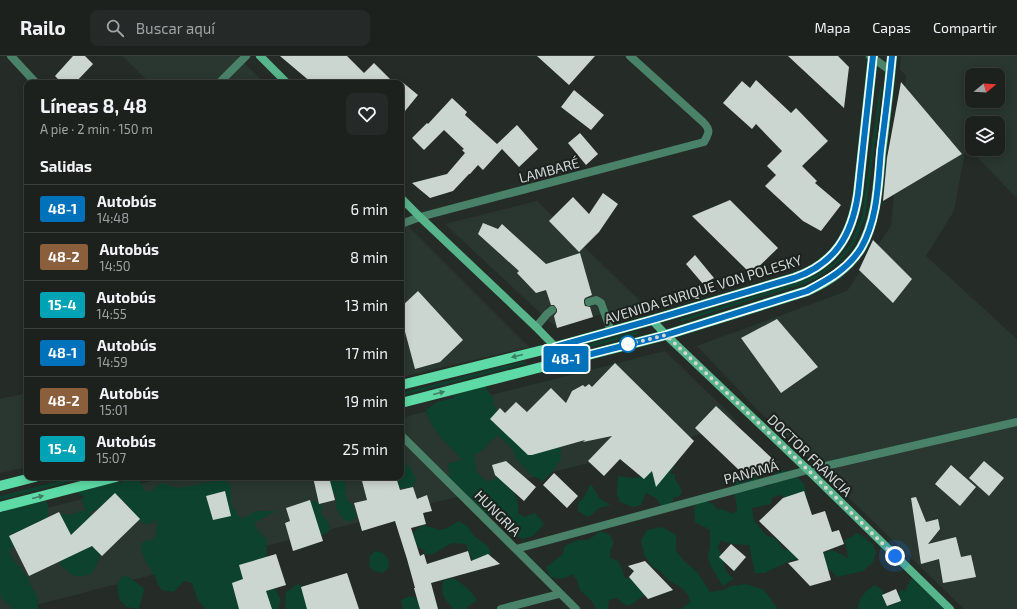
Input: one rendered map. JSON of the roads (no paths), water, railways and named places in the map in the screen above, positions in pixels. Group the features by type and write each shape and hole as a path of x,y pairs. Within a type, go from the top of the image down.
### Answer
{"main road":[{"path":"404,402 666,335 807,291 836,274 848,265 860,248 872,221 892,56"},
{"name":"AVENIDA ENRIQUE VON POLESKY","path":"404,384 555,347 652,320 801,276 828,260 839,247 849,231 856,211 872,57"},
{"path":"0,486 24,480"},
{"path":"0,507 104,480"}],"street":[{"path":"11,56 33,80"},
{"path":"222,80 246,56"},
{"path":"260,56 284,80"},
{"name":"LAMBARÉ","path":"404,223 420,217 704,142 709,134 708,128 703,122 630,56"},
{"path":"872,57 891,71"},
{"path":"404,201 536,327 568,360"},
{"path":"589,302 596,300 601,303 611,331"},
{"path":"536,327 552,310"},
{"name":"DOCTOR FRANCIA","path":"652,320 950,609"},
{"name":"PANAMÁ","path":"516,549 808,470 1017,422"},
{"name":"HUNGRIA","path":"404,438 516,549 559,594 576,609"},
{"path":"501,609 559,594"}]}
